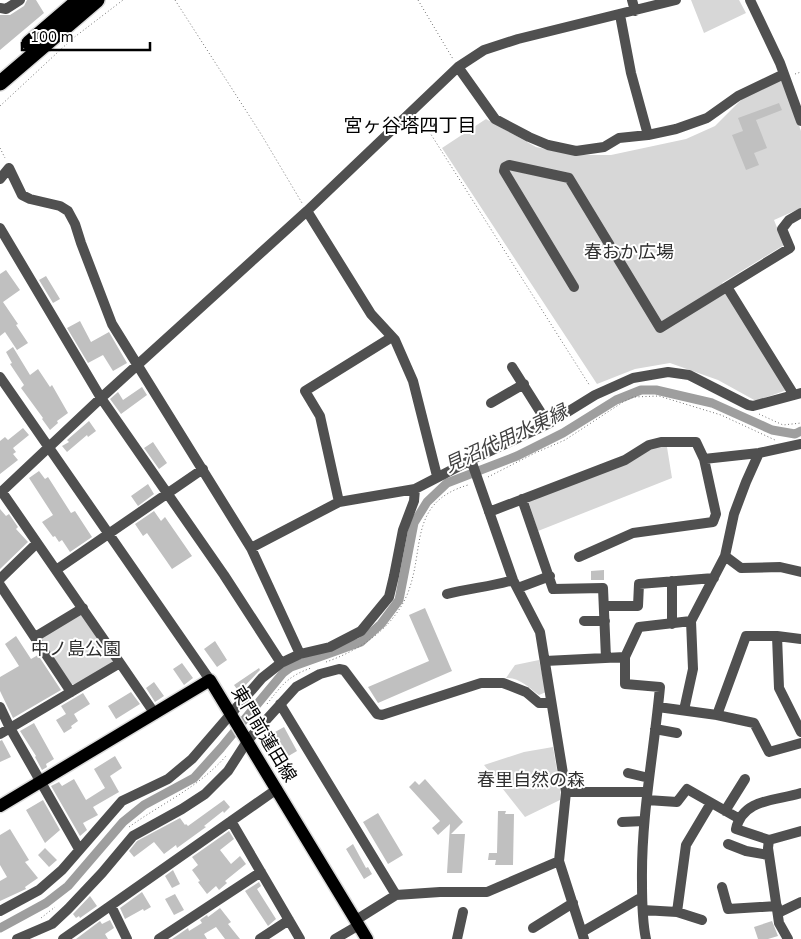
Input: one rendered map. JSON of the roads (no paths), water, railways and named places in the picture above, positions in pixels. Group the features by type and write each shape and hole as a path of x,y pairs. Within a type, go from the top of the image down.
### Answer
{"highway":[{"path":"0,70 79,0"},
{"path":"0,83 42,45 97,0"}],"main road":[{"name":"東門前蓮田線","path":"0,806 210,680 367,939"}],"street":[{"path":"0,8 6,9 20,0"},
{"path":"632,0 635,11"},
{"path":"155,714 83,608 1,493 101,398 307,211 458,67 484,50 518,39 676,0"},
{"path":"750,0 784,74 801,121"},
{"path":"620,15 631,73 648,135"},
{"path":"458,67 495,119 528,137 548,145 576,151 604,147 619,138 648,135 676,129 707,118 738,96 784,74"},
{"path":"574,288 504,172 505,167 509,164 569,178 660,328 790,248 782,229 789,220 801,214"},
{"path":"0,179 9,168 22,195 30,200 60,206 68,211 72,217 112,324 250,548 300,654"},
{"path":"307,211 371,314 395,340 413,381 437,476"},
{"path":"0,228 101,398 224,574 281,663"},
{"path":"250,548 339,502 415,489 437,476 472,462 548,424 595,395 633,378 668,372 689,375 753,406 798,394 727,287"},
{"path":"339,502 320,416 304,391 392,337"},
{"path":"512,366 548,424"},
{"path":"0,377 210,680"},
{"path":"491,403 524,384"},
{"path":"489,512 625,460 649,445 661,442 696,442 704,459 716,514 713,522 633,533 580,557"},
{"path":"704,459 759,453 801,444"},
{"path":"684,710 693,670 691,621 725,556 734,514 759,453"},
{"path":"472,462 481,480 489,512 515,584 540,632 566,792 559,862 583,936 642,897"},
{"path":"56,570 203,469"},
{"path":"0,911 39,890 62,870 122,801 168,779 192,759 233,716 262,678 281,663 300,654 330,647 361,631 389,597 403,530 414,501 415,489"},
{"path":"522,499 553,589 604,588 606,658"},
{"path":"716,514 734,514"},
{"path":"0,579 37,544"},
{"path":"725,556 741,568 780,567 801,572"},
{"path":"447,594 467,588 515,584 550,576"},
{"path":"604,606 638,606 639,584 714,578"},
{"path":"672,581 672,624"},
{"path":"0,585 71,692"},
{"path":"35,637 83,608"},
{"path":"584,621 605,621"},
{"path":"646,939 642,897 644,821 660,687 625,684 625,657 639,627 691,621"},
{"path":"717,715 746,636 777,636 801,639"},
{"path":"777,636 779,688 801,732"},
{"path":"545,661 625,657"},
{"path":"0,734 120,663"},
{"path":"17,939 52,924 102,873 133,836 205,794 228,771 245,735 296,687 320,674 339,669 344,670 377,714 382,715 481,683 503,683 526,692 539,703 551,703"},
{"path":"280,704 396,895"},
{"path":"0,707 10,728 80,849"},
{"path":"658,707 717,715 754,723 769,752 801,743"},
{"path":"654,730 677,733"},
{"path":"628,773 649,778"},
{"path":"725,811 746,779"},
{"path":"566,792 647,796 677,802 686,788 738,818"},
{"path":"62,939 277,789"},
{"path":"801,793 752,805 738,818 736,829 769,840 801,831"},
{"path":"677,912 686,845 712,803"},
{"path":"622,822 644,821"},
{"path":"231,822 300,939"},
{"path":"769,840 768,855 779,923 788,939"},
{"path":"728,844 746,851 768,855"},
{"path":"336,939 396,895 440,892 487,892 559,862"},
{"path":"159,939 260,872"},
{"path":"722,887 728,909 777,909 801,902"},
{"path":"533,928 573,903"},
{"path":"111,906 128,939"},
{"path":"643,910 677,912 702,920"},
{"path":"457,939 463,912"},
{"path":"260,939 289,920"}],"waterway":[{"name":"見沼代用水東縁","path":"0,928 46,903 68,886 123,822 144,805 194,778 283,673 291,667 361,642 381,624 399,600 414,523 427,502 447,483 517,456 563,433 616,400 641,390 656,390 712,403 772,430 795,434 801,431"}],"district":[{"name":"宮ヶ谷塔四丁目","path":"410,126"}],"park label":[{"name":"春おか広場","path":"629,252"},
{"name":"中ノ島公園","path":"76,649"},
{"name":"春里自然の森","path":"531,780"}]}
